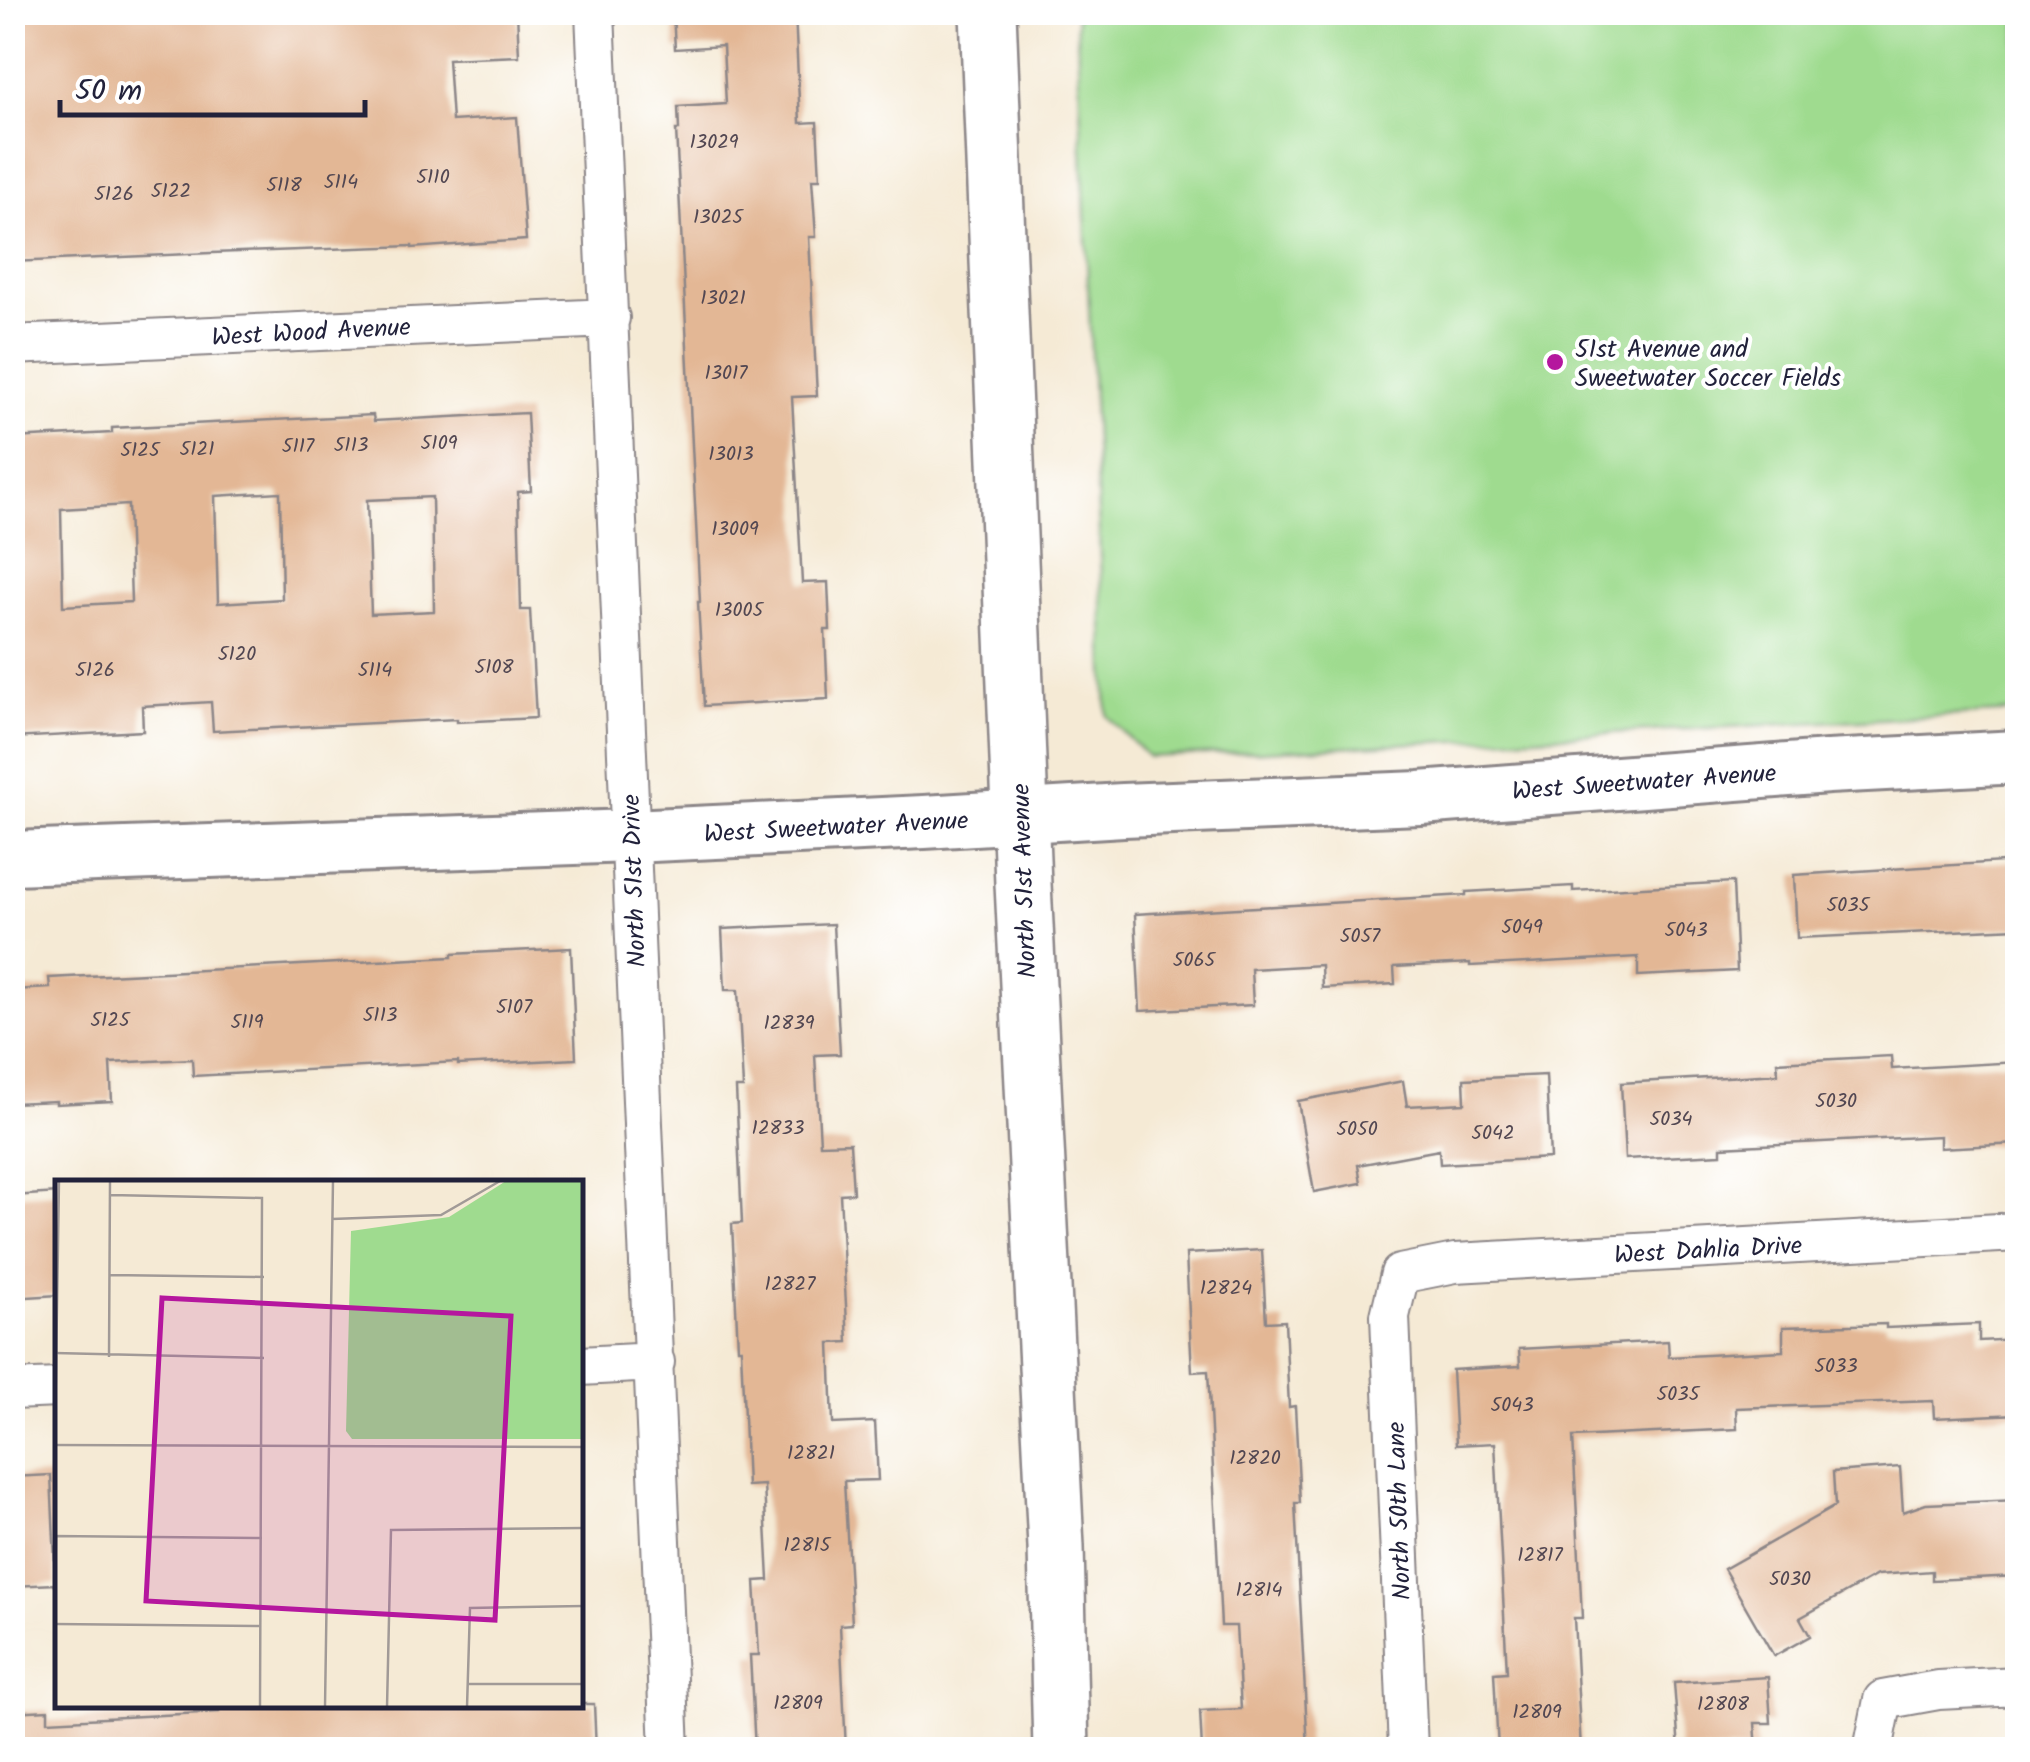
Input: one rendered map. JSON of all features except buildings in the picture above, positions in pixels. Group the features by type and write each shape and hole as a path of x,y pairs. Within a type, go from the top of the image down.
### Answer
{"main road":[{"name":"North 51st Avenue","path":"988,12 1020,816 1056,1547 1061,1750"}],"street":[{"name":"North 51st Drive","path":"596,12 670,1750"},
{"name":"West Wood Avenue","path":"12,345 610,318"},
{"name":"West Sweetwater Avenue","path":"12,858 631,836 1420,798 1828,767 2018,757"},
{"name":"West Dahlia Drive","path":"1400,1274 1455,1263 2018,1232"},
{"name":"North 50th Lane","path":"1400,1274 1390,1316 1408,1750"},
{"path":"582,1366 655,1362"},
{"path":"12,1390 55,1388"},
{"path":"1873,1750 1884,1700 1938,1690 2018,1686"}],"green space":[{"name":"51st Avenue and Sweetwater Soccer Fields","path":"1076,13 2017,13 2017,712 1148,757 1107,716"}],"place":[{"name":"51st Avenue and Sweetwater Soccer Fields","path":"1555,362"}]}
